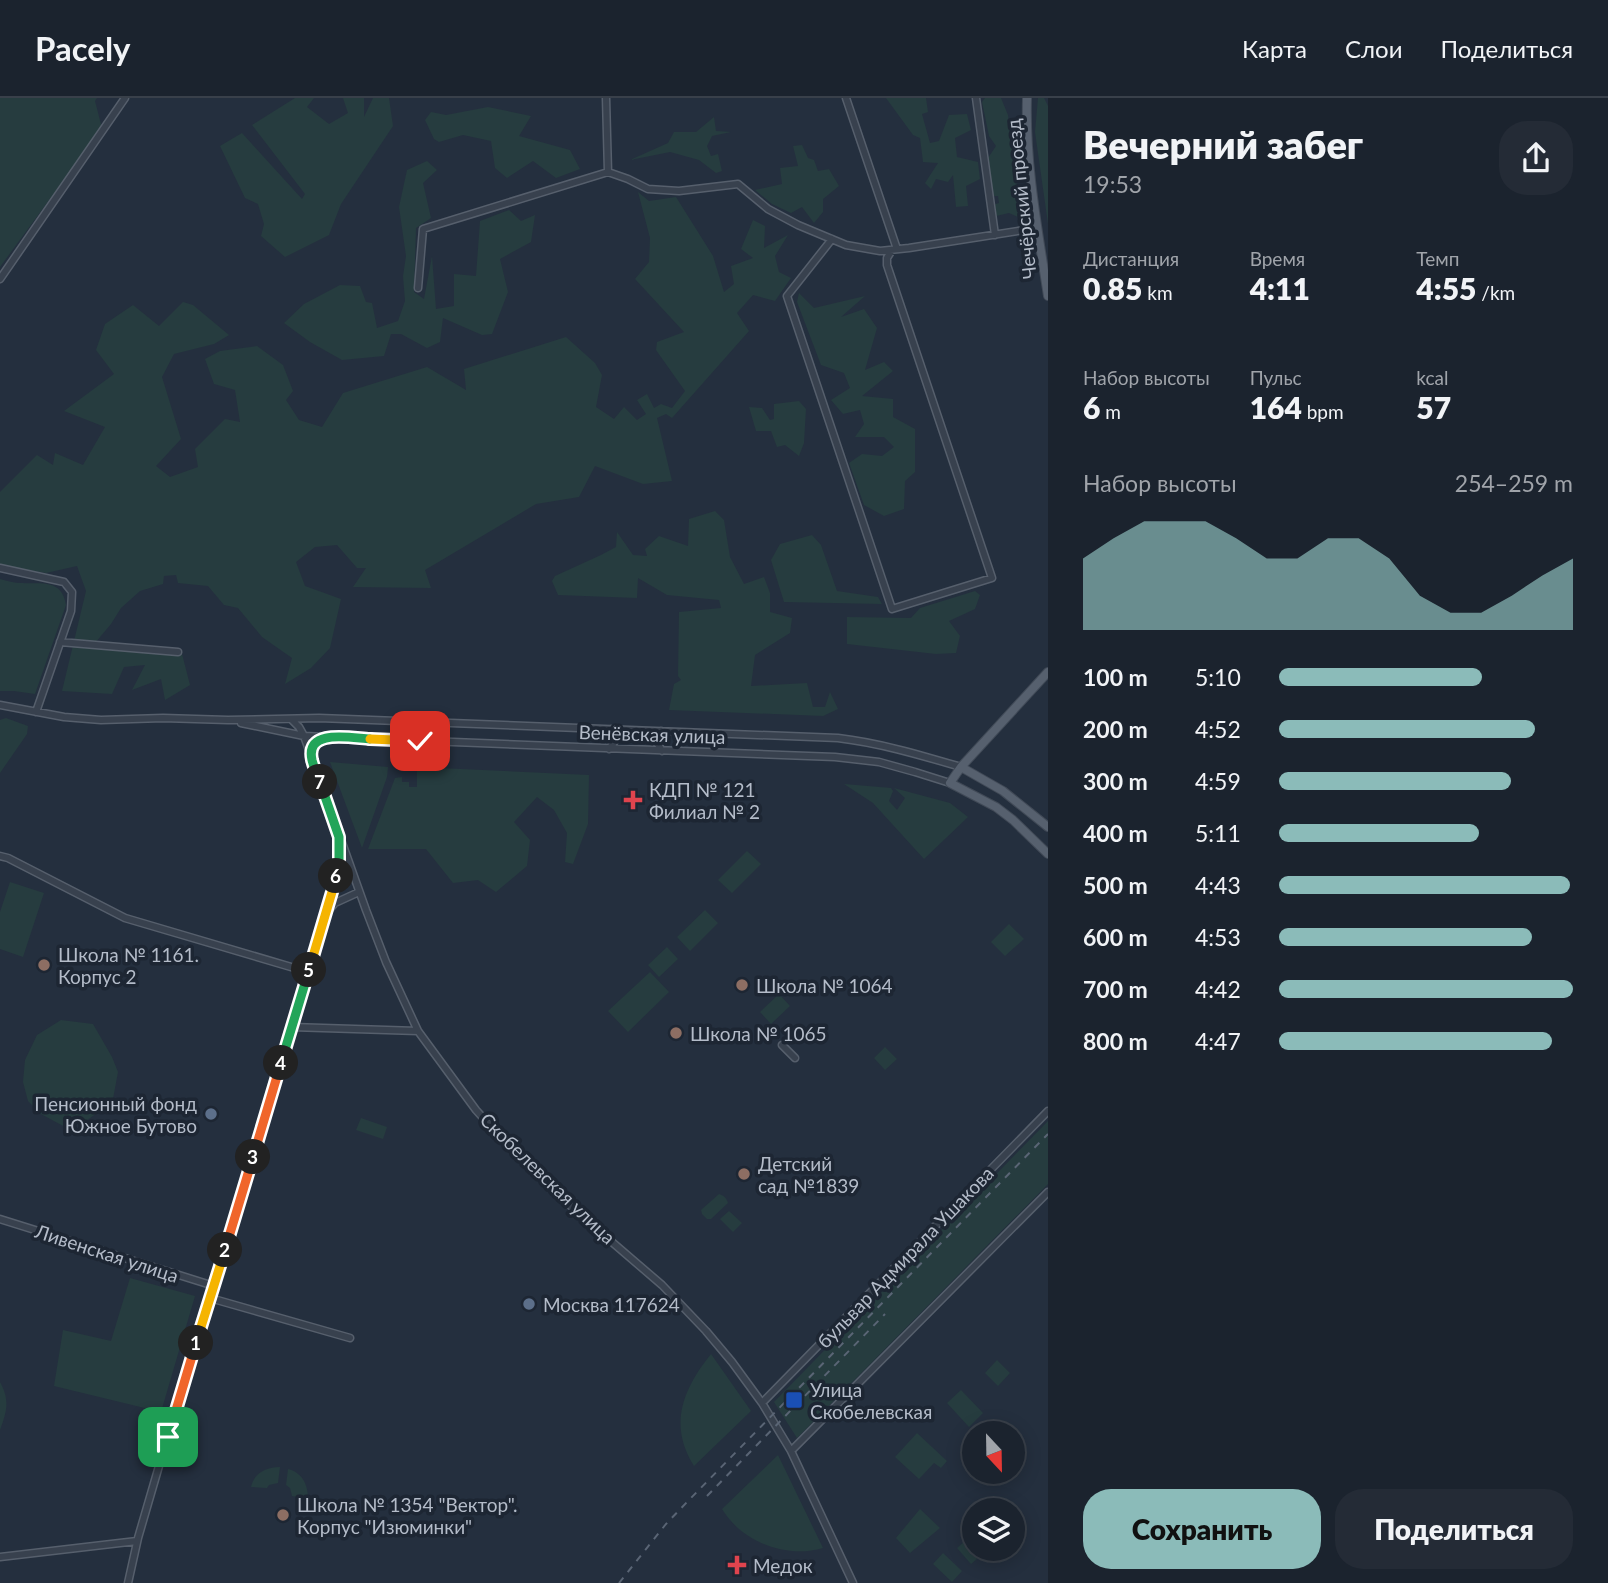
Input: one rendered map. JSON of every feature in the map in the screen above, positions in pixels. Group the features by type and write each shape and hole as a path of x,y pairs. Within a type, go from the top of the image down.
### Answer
{"main road":[{"name":"Чечёрский проезд","path":"1027,98 1026,138 1048,296"},
{"path":"950,783 961,766 1048,672"},
{"name":"Венёвская улица","path":"961,766 1003,791 1048,827"},
{"name":"Венёвская улица","path":"950,783 996,807 1048,854"}],"street":[{"path":"0,279 125,98"},
{"path":"606,98 608,172"},
{"path":"846,98 895,249"},
{"path":"976,98 995,235"},
{"path":"418,288 423,229 608,172 648,189 679,191 738,184 768,209 798,225 846,245 880,251 1037,228"},
{"path":"832,239 787,296 892,608 992,578 887,265 887,258 895,249"},
{"path":"0,568 64,582 72,592 71,611 36,712"},
{"path":"60,642 178,652"},
{"name":"Венёвская улица","path":"0,705 64,717 101,720 319,718 827,737 894,747 961,766"},
{"path":"304,736 309,721 319,718"},
{"path":"290,719 304,736"},
{"name":"Венёвская улица","path":"228,720 304,736 835,757 878,762 950,783"},
{"path":"609,749 615,741 611,729"},
{"path":"661,731 656,741 662,751"},
{"name":"Скобелевская улица","path":"304,736 386,962 418,1031 476,1110 503,1141 576,1212 662,1285 716,1342 762,1403 791,1451 853,1583"},
{"path":"312,759 314,745 326,737"},
{"path":"128,1583 138,1541 326,914 339,860 339,837"},
{"path":"0,856 125,918 308,972"},
{"path":"326,914 335,903 359,892"},
{"path":"291,1027 418,1031"},
{"path":"782,1045 796,1058"},
{"name":"бульвар Адмирала Ушакова","path":"762,1403 1048,1111"},
{"path":"791,1451 1048,1192"},
{"name":"Ливенская улица","path":"0,1219 214,1286"},
{"path":"210,1298 351,1338"},
{"path":"0,1557 138,1541"}],"green space":[{"path":"0,98 97,98 95,101 102,128 0,267"},
{"path":"295,98 314,98 307,107 329,124 348,113 343,98 364,98 364,117 373,98 389,98 393,126 341,204 329,235 285,257 261,236 264,224 258,204 245,198 220,146 242,133 302,199 305,194 252,125"},
{"path":"886,98 926,98 928,112 922,114 930,143 939,141 949,115 967,114 971,130 955,138 957,157 978,162 980,179 966,186 968,206 956,207 953,175 948,182 936,179 931,189 925,183 938,163 923,162 920,138 913,135"},
{"path":"985,98 1001,98 1008,115 1021,210 1018,217 1009,213 996,216 993,205 999,203 998,196 993,196 988,158 996,146 989,136 982,102"},
{"path":"1038,98 1044,98 1048,106 1048,224 1035,132"},
{"path":"488,107 531,116 519,136 570,150 580,169 556,178 533,161 507,178 495,168 491,141 463,135 439,142 434,139 425,120 431,112 446,115"},
{"path":"714,117 716,131 731,132 712,136 707,146 711,156 718,154 722,171 716,173 699,160 670,152 630,160 668,143 674,132 696,132"},
{"path":"802,145 808,158 814,160 818,171 829,169 839,186 823,199 823,212 814,223 802,207 791,213 772,204 755,190 782,184 780,168 798,166 793,146"},
{"path":"427,161 437,170 423,183 431,218 416,228 414,292 424,299 432,256 436,309 454,306 454,274 476,276 480,221 509,210 521,221 535,215 531,242 500,259 508,292 492,334 482,335 443,318 440,342 427,348 401,334 391,334 384,356 342,360 284,323 304,304 340,285 360,286 366,302 372,303 377,328 398,321 405,301 403,276 406,256 399,207 407,170"},
{"path":"638,192 649,201 676,197 713,256 724,292 734,284 731,266 753,258 741,249 753,220 765,226 764,248 788,235 775,256 779,272 791,278 775,301 753,295 737,313 749,331 672,418 666,414 657,418 672,481 643,484 595,466 579,497 536,504 425,570 431,588 353,587 366,568 357,568 337,545 315,547 296,562 305,586 341,599 330,648 311,668 285,684 292,658 262,637 238,608 224,605 208,586 178,583 176,575 164,576 163,584 140,591 121,608 95,643 181,650 190,685 165,700 161,679 132,690 145,665 124,667 112,694 62,691 86,591 77,566 46,573 0,565 0,492 37,455 53,465 55,453 83,465 105,427 64,411 114,374 96,350 105,324 133,305 159,326 183,302 193,305 229,335 214,344 174,354 162,377 181,439 156,466 170,477 198,467 195,449 225,419 240,422 235,390 214,384 205,359 220,351 257,346 283,365 293,391 286,400 299,420 322,427 343,393 427,367 466,390 464,369 566,337 595,363 602,375 596,407 614,419 624,407 637,420 646,414 637,400 647,394 654,408 661,404 672,408 685,391 656,350 657,342 684,332 635,279 649,262 650,238"},
{"path":"799,293 814,308 865,296 841,317 864,309 877,328 865,370 884,362 893,371 862,396 893,399 893,417 915,429 915,472 905,481 904,509 884,516 864,505 849,463 862,454 882,456 894,447 884,437 855,437 864,424 860,410 843,414 831,400 850,388 844,373 821,365 797,302"},
{"path":"799,401 806,409 804,443 799,456 785,445 777,447 771,431 756,431 749,407 762,408 770,420 774,419 774,404"},
{"path":"715,511 724,520 730,557 744,584 764,577 770,593 770,612 792,618 790,633 755,655 751,686 807,683 813,707 825,707 830,692 838,709 823,716 669,710 674,684 681,680 678,676 679,612 721,608 719,600 667,595 638,578 637,598 558,595 552,581 555,576 616,547 617,532 633,555 647,556 645,549 659,536 688,546 689,519"},
{"path":"812,535 821,545 837,591 878,597 882,604 784,602 771,560 780,544"},
{"path":"0,579 50,585 56,587 64,597 66,605 35,694 0,691"},
{"path":"975,591 980,595 975,609 949,621 960,636 956,653 936,654 847,644 847,617 911,618 920,608"},
{"path":"6,718 28,726 27,734 0,773 0,720"},
{"path":"330,762 388,767 387,777 362,848"},
{"path":"417,767 589,775 588,824 573,864 565,862 567,833 554,810 537,797 514,822 530,840 527,866 496,892 478,880 453,883 426,849 368,849 395,778 402,777 402,782 409,782 409,787 417,787"},
{"path":"844,784 891,788 893,791 889,801 897,810 905,798 894,788 950,803 968,817 924,859 873,803"},
{"path":"747,851 761,864 732,893 718,880"},
{"path":"10,882 44,893 23,957 0,949 0,912"},
{"path":"705,910 718,923 690,951 677,937"},
{"path":"1009,924 1024,939 1005,956 991,942"},
{"path":"667,947 678,959 659,977 648,965"},
{"path":"650,972 669,992 628,1032 608,1011"},
{"path":"779,994 790,1006 771,1024 760,1012"},
{"path":"61,1020 93,1024 118,1072 113,1099 83,1123 65,1127 41,1114 28,1101 23,1082 25,1060 37,1035"},
{"path":"885,1047 897,1059 885,1070 874,1058"},
{"path":"361,1118 387,1127 383,1139 356,1130"},
{"path":"1048,1121 1048,1184 797,1438 774,1402"},
{"path":"719,1194 725,1197 728,1203 711,1219 707,1219 701,1210"},
{"path":"729,1211 742,1223 733,1232 720,1219"},
{"path":"130,1278 195,1296 161,1412 54,1386 63,1330 111,1341"},
{"path":"711,1354 751,1411 694,1466 682,1436 682,1408 693,1380"},
{"path":"997,1360 1010,1373 998,1386 985,1373"},
{"path":"0,1382 6,1406 0,1430"},
{"path":"961,1390 983,1413 975,1421 964,1421 947,1403"},
{"path":"917,1433 947,1461 941,1468 934,1463 919,1479 895,1457"},
{"path":"778,1455 823,1548 794,1551 766,1545 741,1531 722,1509"},
{"path":"280,1467 278,1483 267,1488 251,1487 261,1472"},
{"path":"288,1469 304,1480 308,1499 292,1496 286,1485"},
{"path":"920,1509 940,1528 910,1553 896,1538"},
{"path":"943,1553 962,1571 952,1582 933,1564"}],"railway":[{"path":"619,1583 666,1524 1048,1134"},
{"path":"707,1496 885,1314"}],"place":[{"name":"КДП № 121 Филиал № 2","path":"633,800"},
{"name":"Школа № 1161. Корпус 2","path":"44,965"},
{"name":"Школа № 1064","path":"742,985"},
{"name":"Школа № 1065","path":"676,1033"},
{"name":"Пенсионный фонд Южное Бутово","path":"211,1114"},
{"name":"Детский сад №1839","path":"744,1174"},
{"name":"Москва 117624","path":"529,1304"},
{"name":"Улица Скобелевская","path":"794,1400"},
{"name":"Школа № 1354 \"Вектор\". Корпус \"Изюминки\"","path":"283,1515"},
{"name":"Медок","path":"737,1565"}],"route":[{"path":"168,1437 275,1085 339,860 339,837 312,759 312,748 316,741 326,737 420,741"}]}
